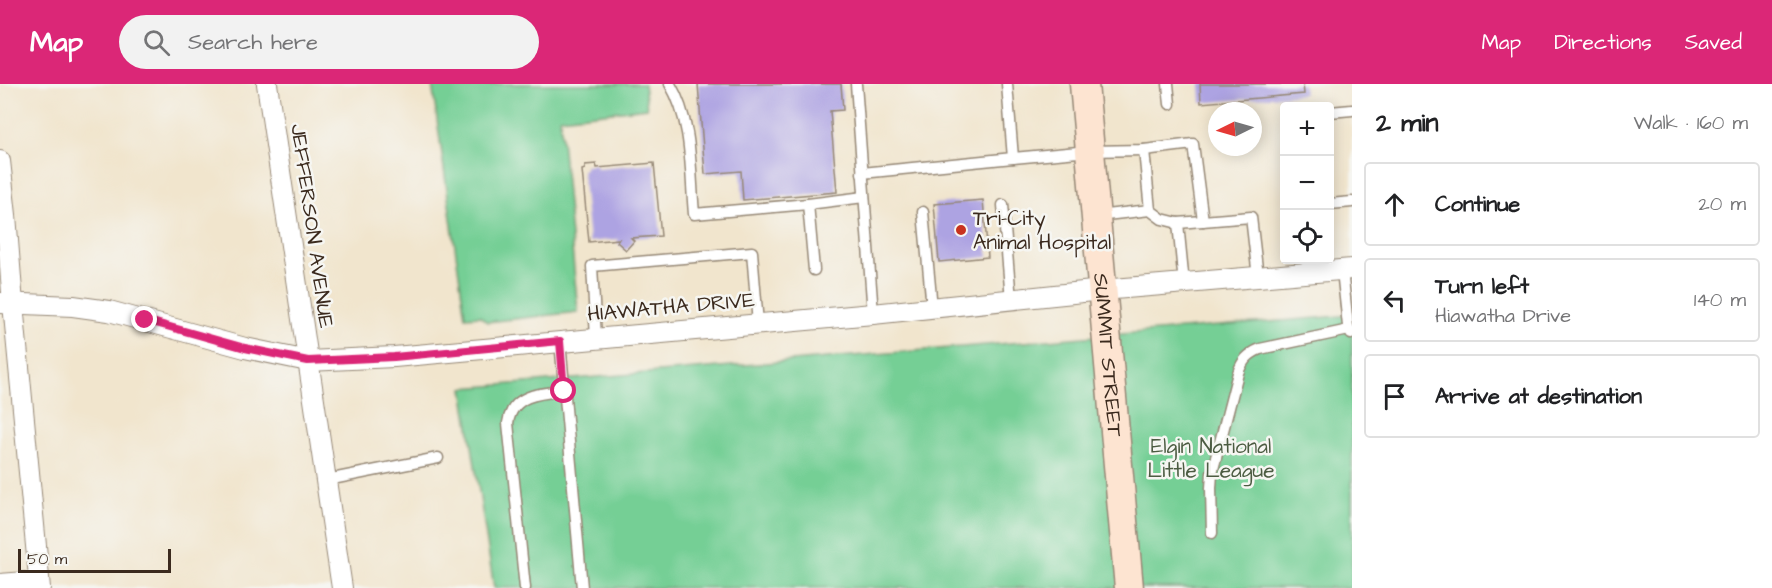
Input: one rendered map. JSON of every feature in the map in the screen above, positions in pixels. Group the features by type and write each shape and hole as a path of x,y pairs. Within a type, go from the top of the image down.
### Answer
{"main road":[{"name":"SUMMIT STREET","path":"1084,84 1129,588"}],"street":[{"name":"JEFFERSON AVENUE","path":"267,84 342,588"},
{"path":"0,161 6,215 6,303 39,584 0,584"},
{"name":"HIAWATHA DRIVE","path":"6,303 73,306 124,314 245,348 308,361 394,357 1347,269"}],"lane":[{"path":"670,84 679,100 685,120 694,214 864,197"},
{"path":"856,84 873,314"},
{"path":"1007,84 1013,158"},
{"path":"1168,84 1170,104"},
{"path":"1334,112 1352,110"},
{"path":"862,173 1089,151 1126,152 1194,144 1203,221"},
{"path":"1144,150 1150,210"},
{"path":"1334,204 1352,202"},
{"path":"808,204 814,270"},
{"path":"1004,205 1011,300"},
{"path":"1096,216 1150,210 1162,219 1178,223 1251,217 1258,277"},
{"path":"923,212 932,308"},
{"path":"1178,223 1184,284"},
{"path":"596,338 592,266 752,252 758,324"},
{"path":"1212,533 1212,473 1238,373 1243,362 1249,354 1260,350 1350,332 1347,269"},
{"path":"560,341 582,588"},
{"path":"525,588 509,416 521,399 538,394 564,391"},
{"path":"327,480 438,458"}],"green space":[{"path":"432,84 644,84 647,108 560,118 578,312 487,322 480,316 465,317"},
{"name":"Elgin National Little League","path":"1352,315 1352,588 494,588 463,388"}],"building":[{"path":"698,84 841,84 843,110 830,111 837,192 743,200 741,171 705,174"},
{"path":"1200,84 1303,84 1304,94 1201,103"},
{"path":"654,163 661,236 631,238 634,241 626,250 617,242 619,239 589,242 582,170 585,169 585,165 596,164 597,168"},
{"name":"Tri-City Animal Hospital","path":"983,200 988,257 939,262 934,204"}],"place":[{"name":"Tri-City Animal Hospital","path":"961,230"}],"route":[{"path":"145,320 245,348 308,361 394,357 560,341 564,391"}]}
